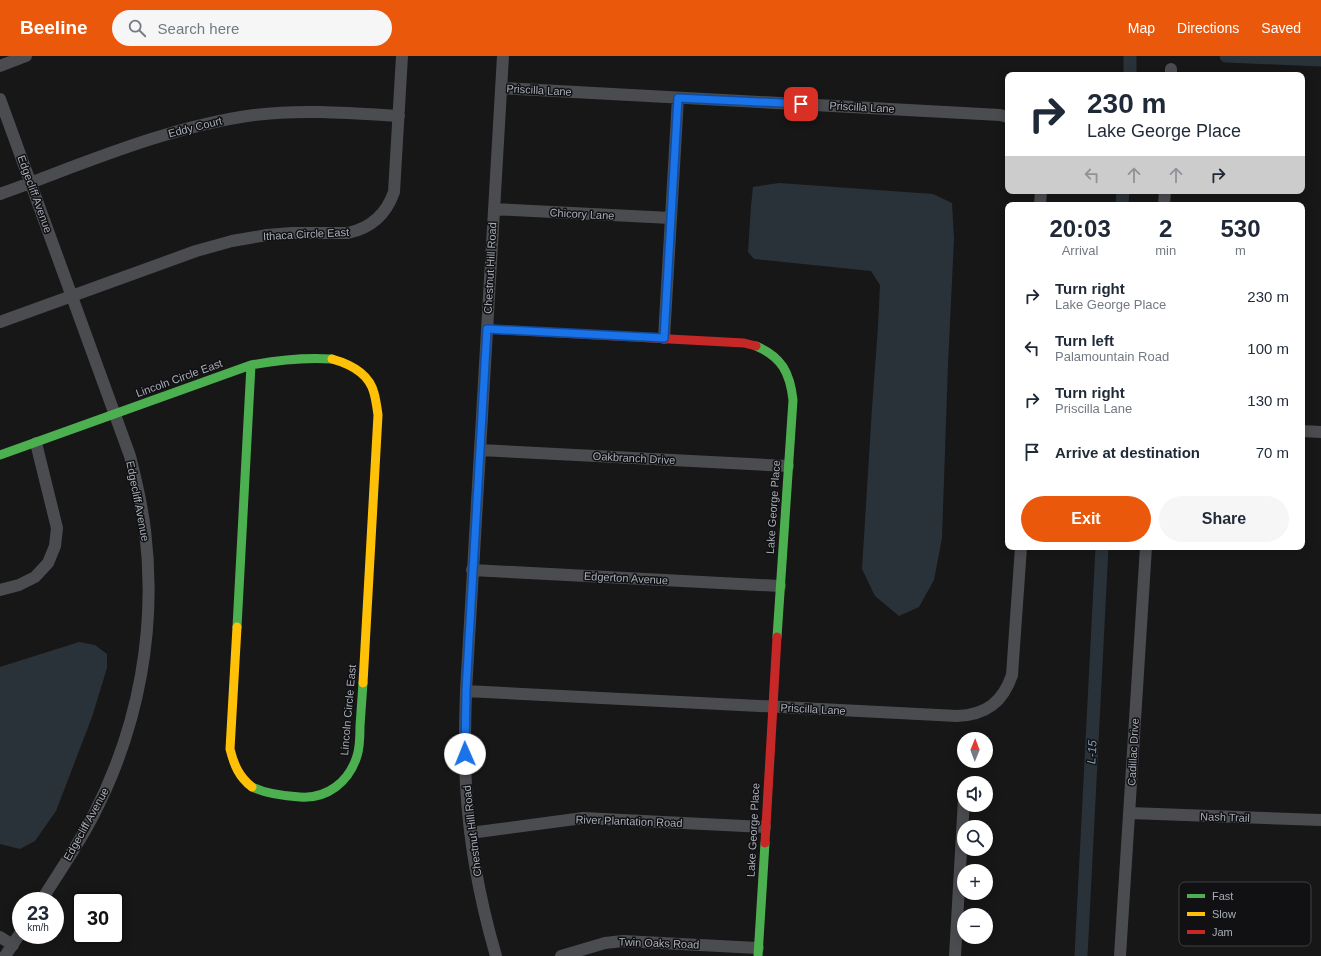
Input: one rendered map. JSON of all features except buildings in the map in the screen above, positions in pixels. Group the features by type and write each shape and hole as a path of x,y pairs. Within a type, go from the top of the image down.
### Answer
{"street":[{"path":"0,66 26,56"},
{"name":"Ithaca Circle East","path":"0,322 196,251 232,241 267,235 292,233 348,233 366,228 383,213 391,201 394,192 402,56"},
{"name":"Chestnut Hill Road","path":"496,956 487,927 477,880 470,833 465,762 466,691 472,570 502,56"},
{"name":"Priscilla Lane","path":"501,88 992,114 1005,116"},
{"name":"Edgecliff Avenue","path":"0,98 115,414 139,492 146,535 149,592 148,629 144,666 126,738 110,781 94,815 46,892"},
{"path":"664,338 678,98"},
{"name":"Eddy Court","path":"0,194 145,141 182,129 218,121 255,115 283,113 321,112 399,116"},
{"name":"Chicory Lane","path":"494,209 671,218"},
{"name":"Lake George Place","path":"487,329 744,342 762,347 777,358 788,373 793,391 772,707 758,952"},
{"name":"Lincoln Circle East","path":"0,455 251,365 299,358 328,358 354,367 365,376 373,388 378,406 358,757 349,775 343,782 328,793 310,797 270,795 253,787 240,775 235,767 230,749 251,365"},
{"path":"1305,432 1321,432"},
{"path":"0,590 19,585 35,577 48,563 56,546 56,528 36,443"},
{"name":"Oakbranch Drive","path":"480,450 788,466"},
{"name":"Priscilla Lane","path":"466,691 957,716 976,714 992,706 1005,692 1012,675 1021,550"},
{"name":"Cadillac Drive","path":"1120,956 1146,550"},
{"name":"Edgerton Avenue","path":"472,570 780,586"},
{"path":"955,956 963,812"},
{"name":"Nash Trail","path":"1130,813 1321,820"},
{"name":"River Plantation Road","path":"470,833 583,818 765,827"},
{"path":"0,937 13,945 6,956"},
{"name":"Twin Oaks Road","path":"560,956 605,943 623,941 758,952"}],"shaded area":[{"path":"779,183 933,194 952,203 954,239 942,538 934,580 919,607 899,616 875,596 862,569 880,285 871,271 754,259 748,252 753,187"},
{"path":"79,642 95,645 107,654 107,668 92,717 56,811 35,841 20,849 0,844 0,667"}],"waterway":[{"name":"L-15","path":"1130,56 1130,72"},
{"name":"L-15","path":"1226,56 1321,60"},
{"name":"L-15","path":"1122,202 1123,194"},
{"name":"L-15","path":"1081,956 1102,550"}],"traffic: fast":[{"path":"756,346 772,355 783,367 790,382 793,400 777,637"},
{"path":"0,455 251,365 291,359 332,359"},
{"path":"237,627 251,365"},
{"path":"252,787 275,794 294,797 310,797 328,792 343,781 349,774 358,753 363,683"},
{"path":"758,956 765,843"}],"traffic: slow":[{"path":"332,359 358,370 368,380 374,393 378,415 363,683"},
{"path":"237,627 230,749 238,770 247,783 252,787"}],"traffic: jam":[{"path":"487,329 744,343 756,346"},
{"path":"765,843 777,637"}],"route":[{"path":"465,754 464,739 466,691 487,329 664,338 678,98 801,104"}]}
